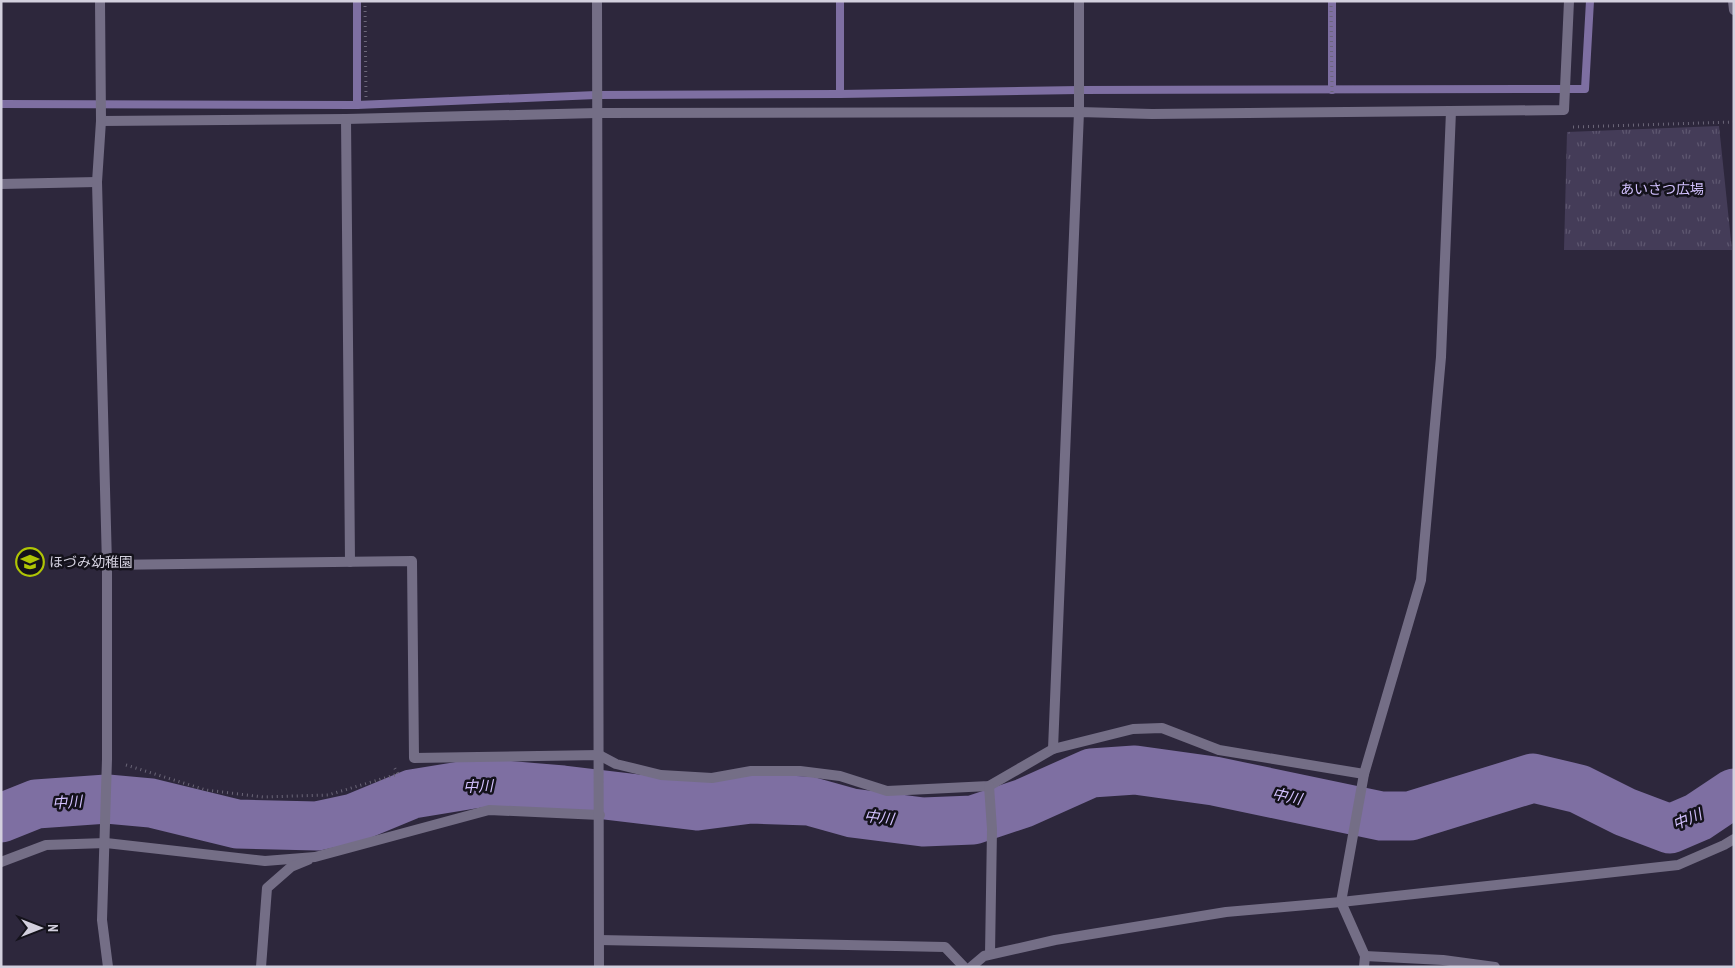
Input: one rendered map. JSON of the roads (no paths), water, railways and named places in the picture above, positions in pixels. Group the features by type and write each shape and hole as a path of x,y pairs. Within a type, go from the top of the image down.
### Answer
{"street":[{"path":"100,1 101,121 97,182 106,565 107,759 106,843 102,920 108,967"},
{"path":"597,1 599,967"},
{"path":"1054,749 1079,112 1079,1"},
{"path":"101,121 597,114 1079,112 1152,114 1564,110 1569,1"},
{"path":"1734,1 1734,10"},
{"path":"1364,967 1365,956 1341,902 1364,774 1421,580 1441,357 1451,110"},
{"path":"346,119 350,562"},
{"path":"1,184 97,182"},
{"path":"106,565 412,561 414,758 599,755 616,764 661,775 712,778 751,771 800,771 840,776 886,791 989,786 1054,749 1133,729 1162,728 1219,750 1364,774"},
{"path":"989,786 992,829 990,954"},
{"path":"261,967 267,888 291,868 315,857 489,810 600,815"},
{"path":"970,967 984,956 990,954 1055,940 1226,912 1341,902 1678,865 1734,839"},
{"path":"1,862 46,845 106,843 265,861 315,857"},
{"path":"599,940 945,947 964,967"},
{"path":"1365,956 1443,960 1495,967"}],"waterway":[{"path":"357,1 357,105"},
{"path":"840,1 840,94"},
{"path":"1332,1 1332,90"},
{"path":"1,104 357,105 596,95 840,94 1079,90 1585,89 1590,1"},
{"name":"中川","path":"1,818 36,804 107,799 151,803 237,824 317,826 354,818 412,794 479,783 563,790 697,806 751,799 809,801 852,813 923,822 973,820 1024,803 1091,773 1135,770 1214,781 1381,816 1410,816 1533,778 1579,789 1625,812 1670,829 1698,817 1734,793"}],"place":[{"name":"ほづみ幼稚園","path":"30,562"}],"park label":[{"name":"あいさつ広場","path":"1662,189"}]}
